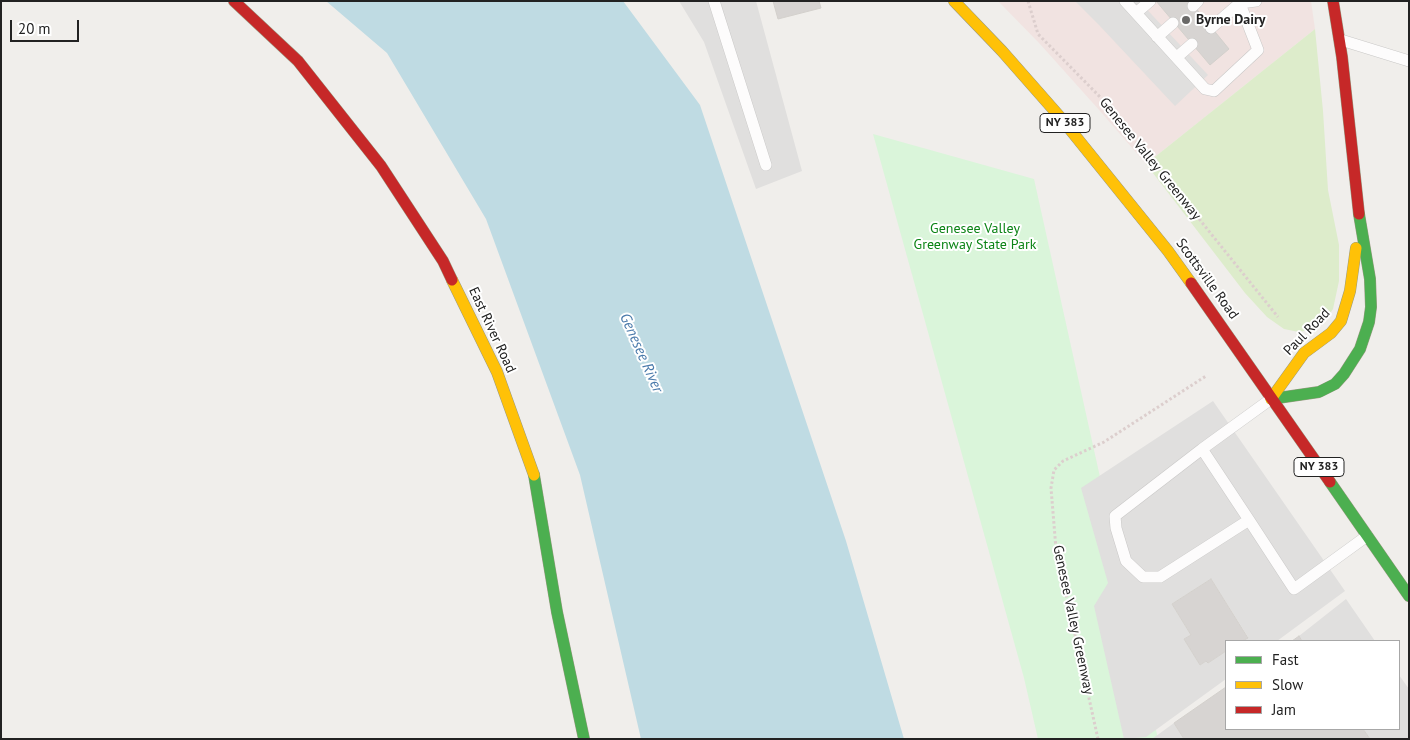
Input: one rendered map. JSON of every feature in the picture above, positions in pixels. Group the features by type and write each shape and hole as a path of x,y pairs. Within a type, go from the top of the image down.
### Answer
{"street":[{"name":"East River Road","path":"234,1 298,61 381,166 443,261 497,372 536,480 558,612 584,739"},
{"name":"Scottsville Road","path":"954,1 1002,51 1060,117 1141,217 1211,310 1409,596"},
{"name":"Paul Road","path":"1271,398 1319,392 1335,384 1360,350 1371,307 1370,279 1357,201 1340,40 1333,1"},
{"name":"Paul Road","path":"1271,398 1304,353 1331,334 1345,314 1355,258 1357,201"}],"lane":[{"path":"714,1 766,165"},
{"path":"964,12 972,1"},
{"path":"1125,1 1205,89 1214,90 1258,50 1240,2"},
{"path":"1136,13 1150,1"},
{"path":"1211,28 1240,2 1256,1"},
{"path":"1157,37 1174,23"},
{"path":"1340,40 1409,61"},
{"path":"1177,57 1192,44"},
{"path":"1249,520 1160,578 1143,577 1126,561 1116,528 1115,516 1271,398"},
{"path":"1202,449 1294,589 1367,536"}],"path":[{"name":"Genesee Valley Greenway","path":"1028,1 1038,34 1105,102 1278,317"},
{"name":"Genesee Valley Greenway","path":"1098,739 1056,549 1051,488 1054,470 1063,461 1104,442 1206,376"}],"shaded area":[{"path":"679,1 756,1 802,171 756,189 704,42"},
{"path":"998,1 1311,1 1315,29 1146,164 1040,44"},
{"path":"1075,1 1139,1 1208,75 1175,106"},
{"path":"1213,401 1345,591 1278,640 1244,640 1248,637 1211,579 1172,604 1191,635 1184,639 1200,665 1206,661 1208,663 1225,652 1225,680 1146,737 1124,739 1094,606 1108,583 1081,488"},
{"path":"1346,599 1374,640 1301,640 1299,636"},
{"path":"1400,676 1409,689 1409,739 1370,739 1364,730 1400,730"},
{"path":"1174,723 1184,739 1152,739"}],"green space":[{"path":"1315,29 1328,190 1339,245 1339,281 1333,309 1324,322 1313,329 1299,332 1284,329 1267,317 1245,293 1146,164"},
{"name":"Genesee Valley Greenway State Park","path":"873,134 1034,179 1158,739 1038,739 1024,678"}],"water":[{"name":"Genesee River","path":"326,1 623,1 700,105 846,541 904,739 641,739 580,475 486,219 387,53"}],"building":[{"path":"773,1 819,1 821,8 778,19"},
{"path":"1156,1 1190,1 1229,49 1210,65"},
{"path":"1211,579 1248,638 1244,640 1225,640 1225,652 1208,663 1206,661 1200,665 1184,639 1191,635 1172,604"},
{"path":"1299,636 1301,640 1293,640"},
{"path":"1225,688 1225,730 1364,730 1370,739 1184,739 1174,723"}],"traffic: fast":[{"path":"1271,399 1319,392 1335,384 1344,374 1360,349 1369,322 1371,307 1370,279 1359,214"},
{"path":"534,475 557,612 584,739"},
{"path":"1330,482 1409,596"}],"traffic: slow":[{"path":"954,1 1002,51 1060,117 1168,251 1191,283"},
{"path":"1271,399 1304,353 1331,333 1341,321 1350,291 1356,248"},
{"path":"452,280 497,372 534,475"}],"traffic: jam":[{"path":"234,1 298,61 381,166 443,261 452,280"},
{"path":"1333,1 1342,57 1359,214"},
{"path":"1191,283 1330,482"}],"place":[{"name":"Byrne Dairy","path":"1186,20"}]}
